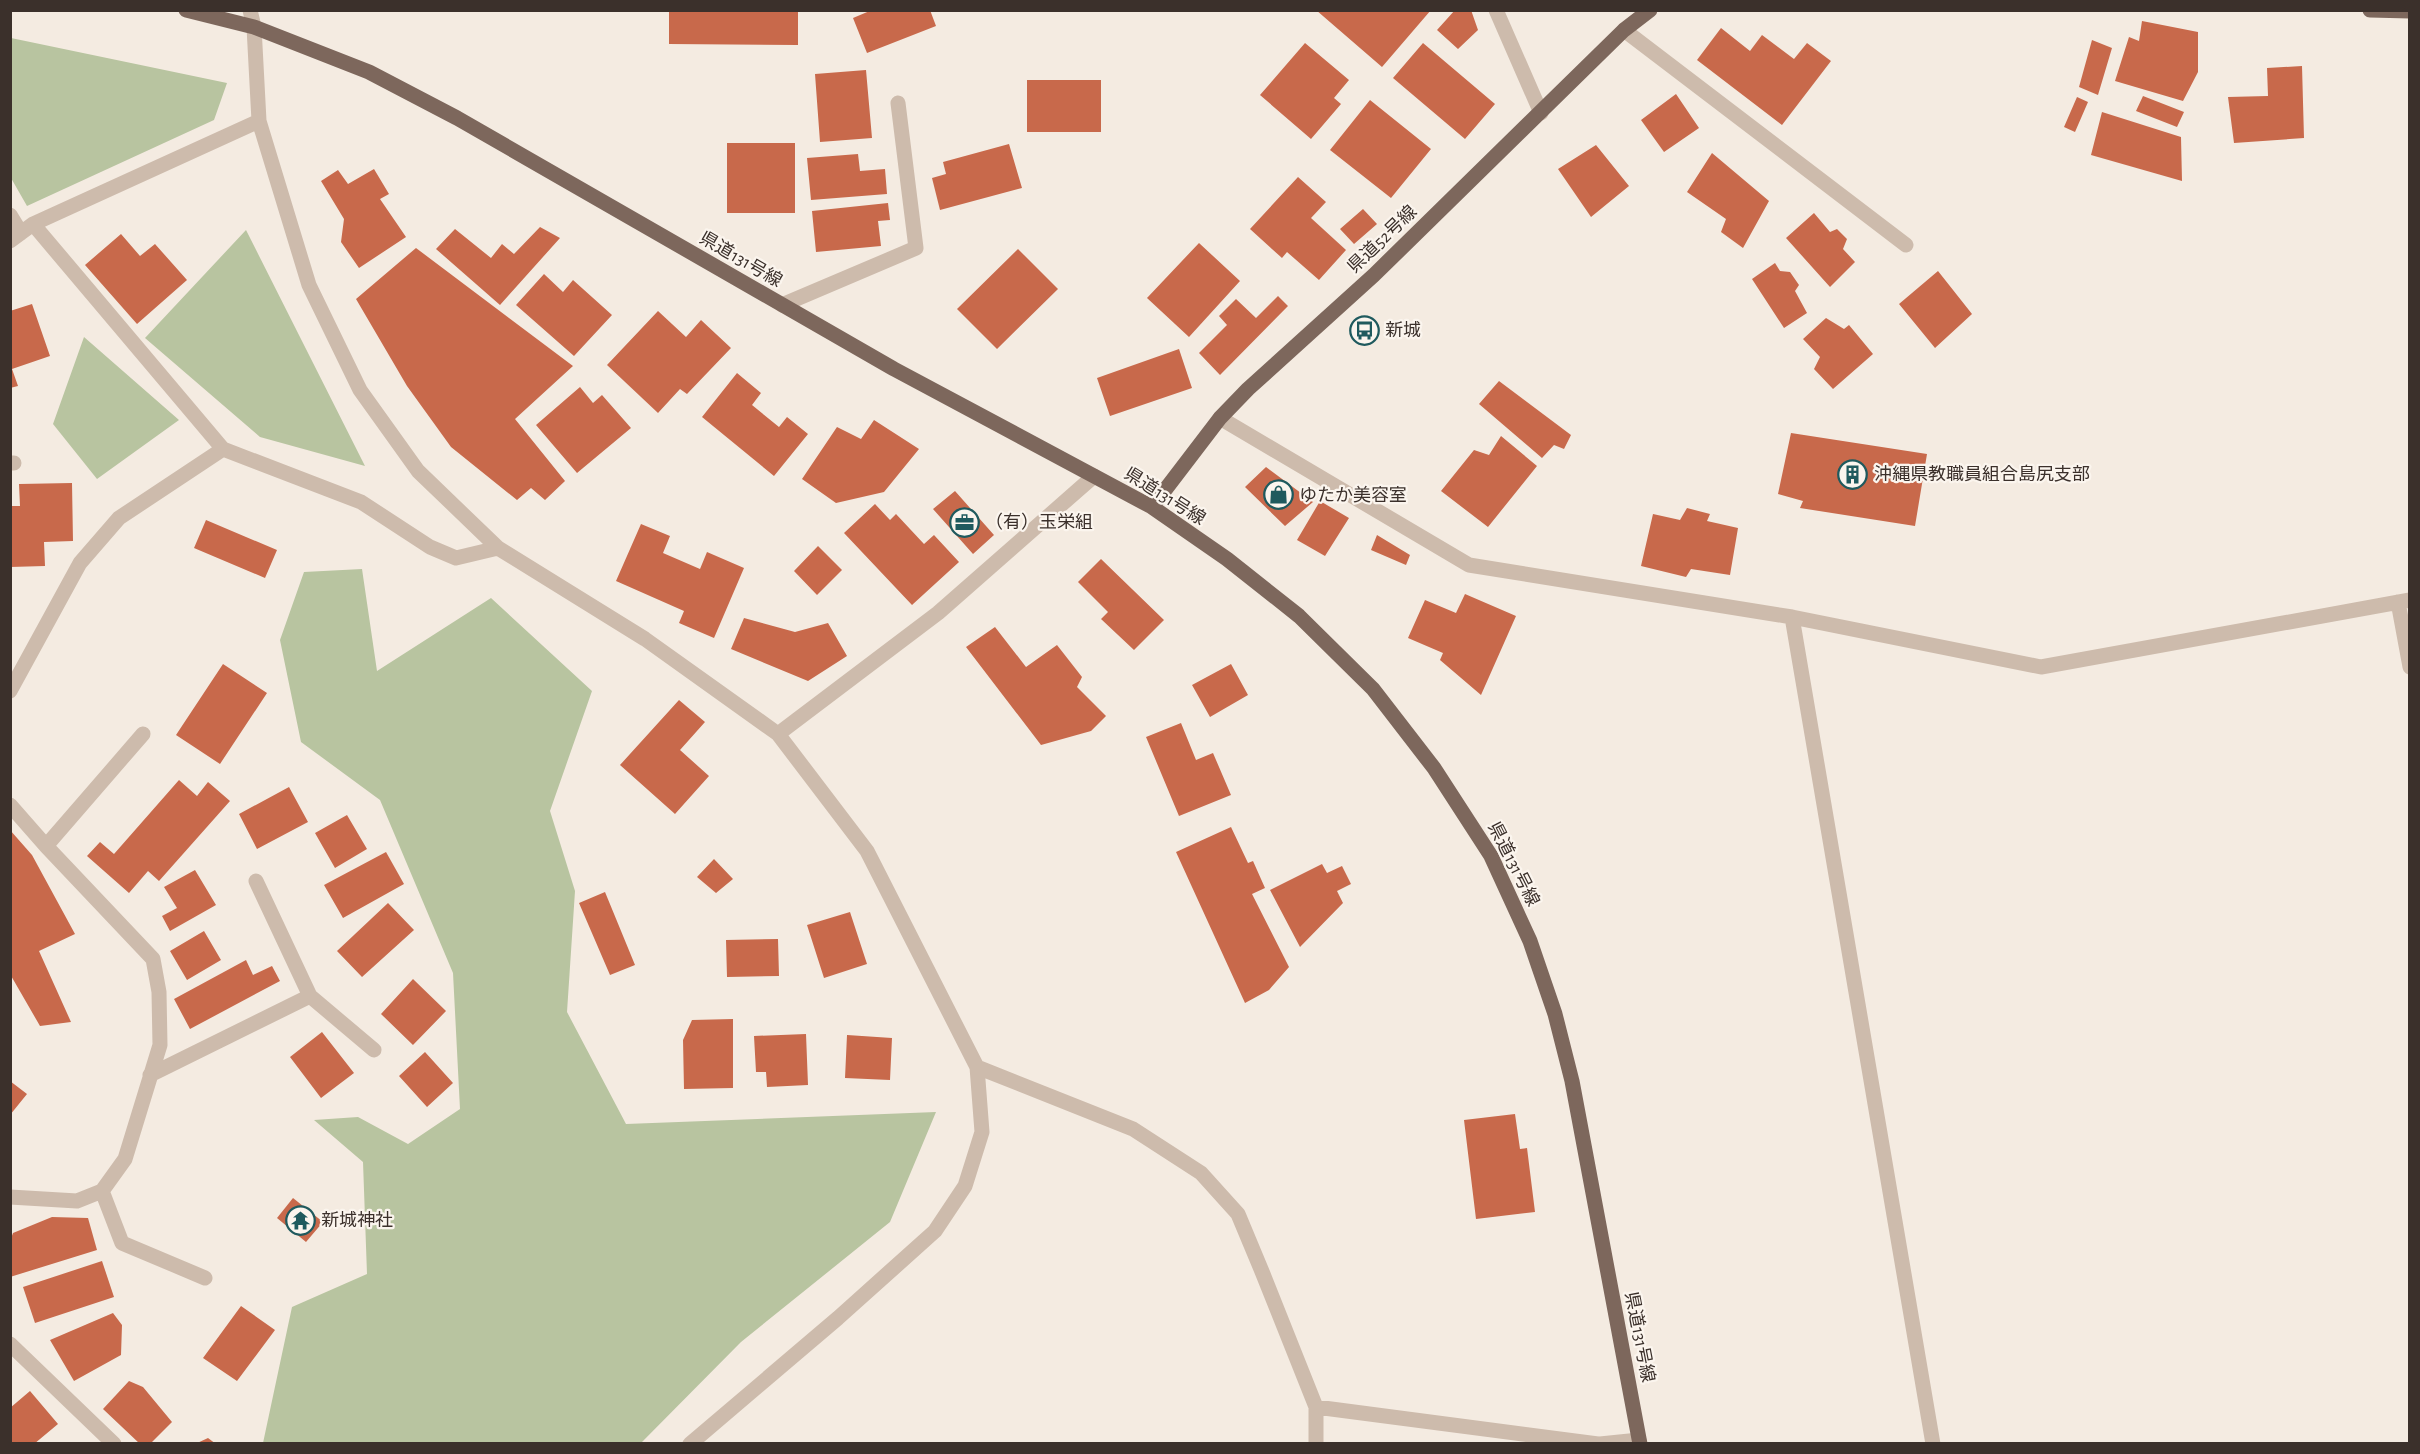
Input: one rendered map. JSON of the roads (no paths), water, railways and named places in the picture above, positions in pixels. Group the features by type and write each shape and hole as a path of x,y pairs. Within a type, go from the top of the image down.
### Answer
{"main road":[{"name":"県道131号線","path":"186,10 254,27 369,72 457,118 894,369 1152,507 1227,559 1299,616 1373,689 1434,768 1491,856 1530,941 1555,1014 1572,1081 1639,1442"},
{"name":"県道52号線","path":"1152,507 1220,418 1248,389 1374,275 1624,30 1650,10"},
{"path":"2370,10 2409,11"}],"street":[{"path":"250,10 254,27 260,122 309,285 360,390 418,471 498,548 645,639 777,734 867,851 977,1067 982,1132 965,1186 935,1230 838,1318 690,1443"},
{"path":"1496,10 1541,113"},
{"path":"1624,30 1906,245"},
{"path":"782,305 916,248 898,103"},
{"path":"22,233 260,122"},
{"path":"10,215 22,233 223,449 361,502 430,547 456,558 498,548"},
{"path":"1220,418 1469,565 1792,616 2041,667 2404,601 2409,667"},
{"path":"10,691 80,563 119,518 223,449"},
{"path":"777,734 938,613 1094,476"},
{"path":"1792,616 1933,1443"},
{"path":"46,846 144,734"},
{"path":"10,805 153,959 159,992 160,1045 125,1159 102,1191 77,1201 10,1197"},
{"path":"256,881 310,996 374,1050"},
{"path":"150,1075 310,996"},
{"path":"977,1067 1133,1130 1201,1173 1238,1214 1316,1407 1316,1443"},
{"path":"102,1191 122,1243 205,1278"},
{"path":"10,1344 114,1443"},
{"path":"1316,1407 1599,1443 1639,1442"}],"place":[{"name":"新城","path":"1364,330"},
{"name":"沖縄県教職員組合島尻支部","path":"1853,474"},
{"name":"ゆたか美容室","path":"1278,495"},
{"name":"（有）玉栄組","path":"964,522"},
{"name":"新城神社","path":"300,1220"}]}
